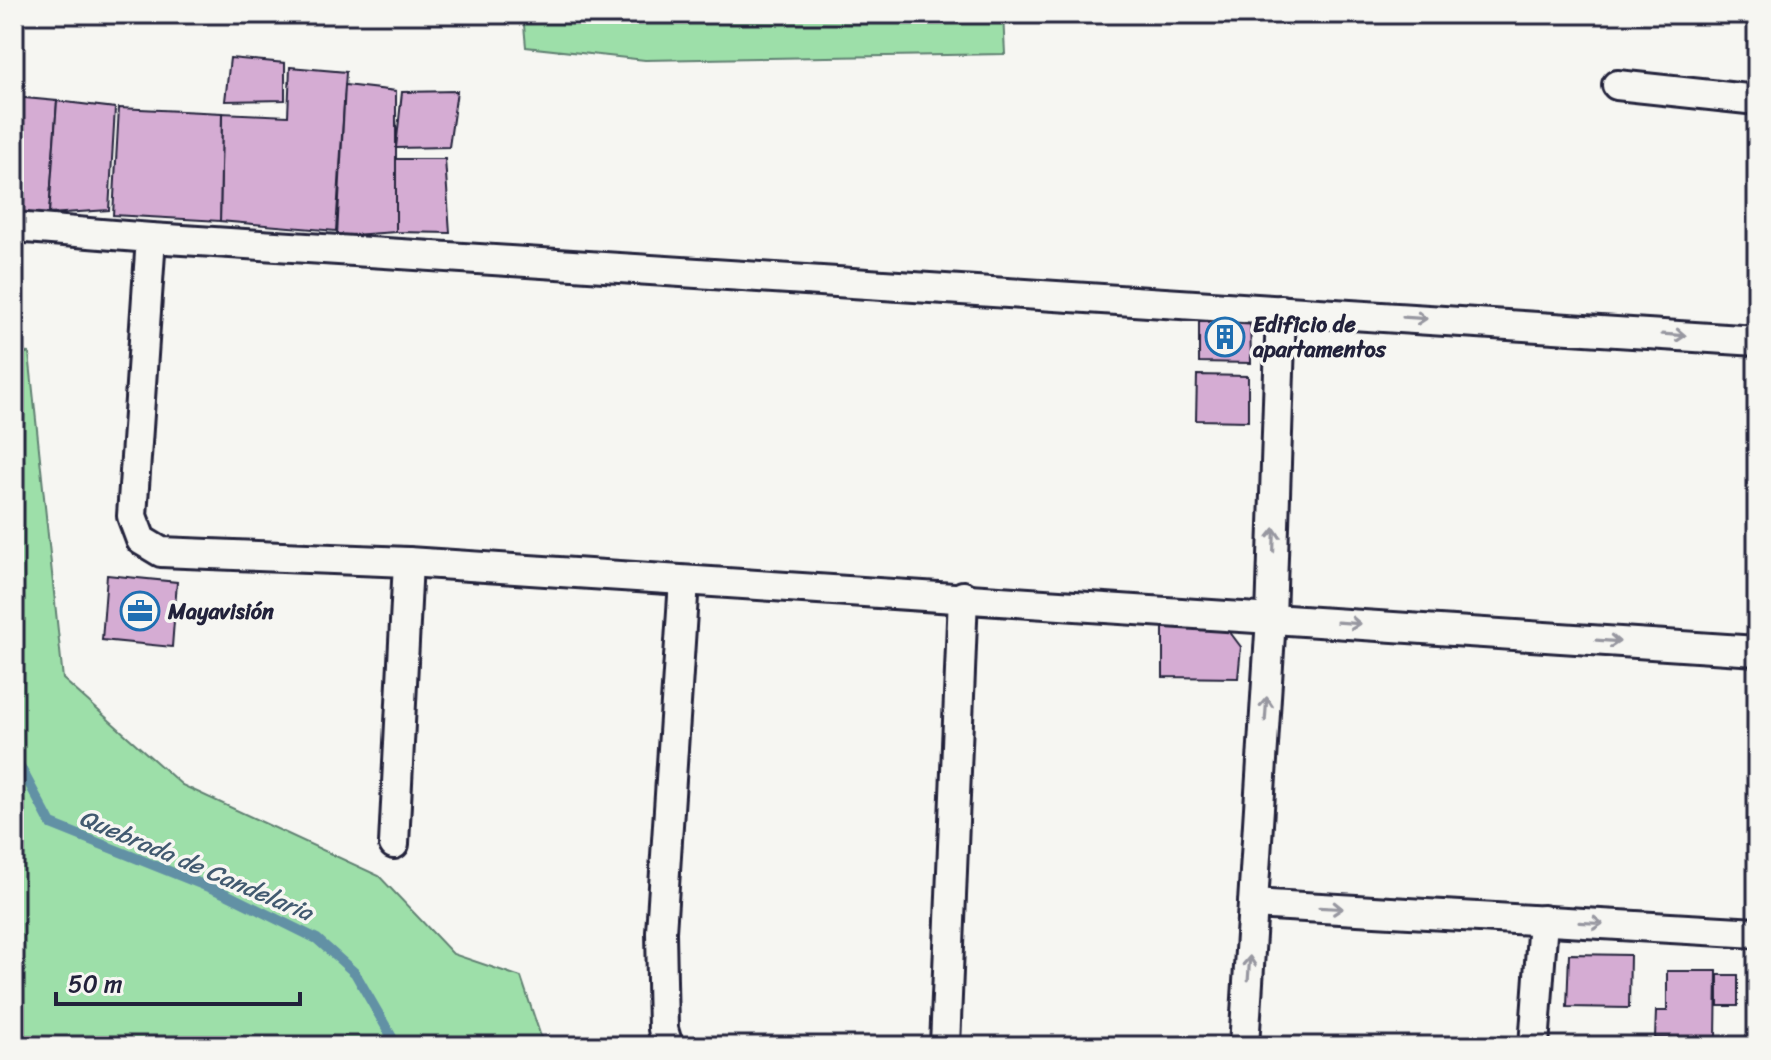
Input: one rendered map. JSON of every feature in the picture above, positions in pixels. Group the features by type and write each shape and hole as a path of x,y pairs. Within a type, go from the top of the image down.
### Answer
{"street":[{"path":"1617,85 1757,100"},
{"path":"14,227 1757,341"},
{"path":"151,238 132,516 141,540 161,552 408,562 963,596 1757,651"},
{"path":"1244,1046 1271,618 1281,310"},
{"path":"394,844 408,562"},
{"path":"668,1046 663,1029 661,932 684,581"},
{"path":"945,1046 963,596"},
{"path":"1253,904 1757,933"},
{"path":"1534,1046 1543,920"}],"green space":[{"path":"523,14 1003,14 1005,54 645,60 526,47"},
{"path":"14,352 29,353 63,679 182,785 379,876 453,954 521,977 544,1046 14,1046"}],"building":[{"path":"230,58 285,63 285,100 225,101"},
{"path":"290,67 346,72 336,231 220,221 222,113 288,116"},
{"path":"345,85 396,91 396,232 337,236"},
{"path":"457,91 449,147 396,148 402,92"},
{"path":"14,97 57,101 49,214 14,214"},
{"path":"57,101 115,108 109,210 49,214"},
{"path":"119,108 222,113 220,221 113,215"},
{"path":"396,159 445,159 450,233 396,232"},
{"name":"Edificio de apartamentos","path":"1199,309 1250,312 1251,363 1199,362"},
{"name":"Edificio de apartamentos","path":"1197,375 1248,376 1248,421 1196,420"},
{"name":"Mayavisión","path":"107,575 177,582 172,647 102,640"},
{"path":"1163,623 1219,627 1229,631 1241,647 1238,678 1163,677"},
{"path":"1569,954 1630,955 1629,1008 1567,1007"},
{"path":"1667,971 1717,971 1716,1039 1655,1038 1656,1011 1667,1011"},
{"path":"1718,975 1738,975 1738,1006 1718,1006"},
{"path":"1554,1043 1629,1044 1629,1046 1554,1046"}],"waterway":[{"name":"Quebrada de Candelaria","path":"14,755 51,824 226,894 317,939 355,973 397,1046"}],"place":[{"name":"Edificio de apartamentos","path":"1225,337"},
{"name":"Mayavisión","path":"140,611"}]}
